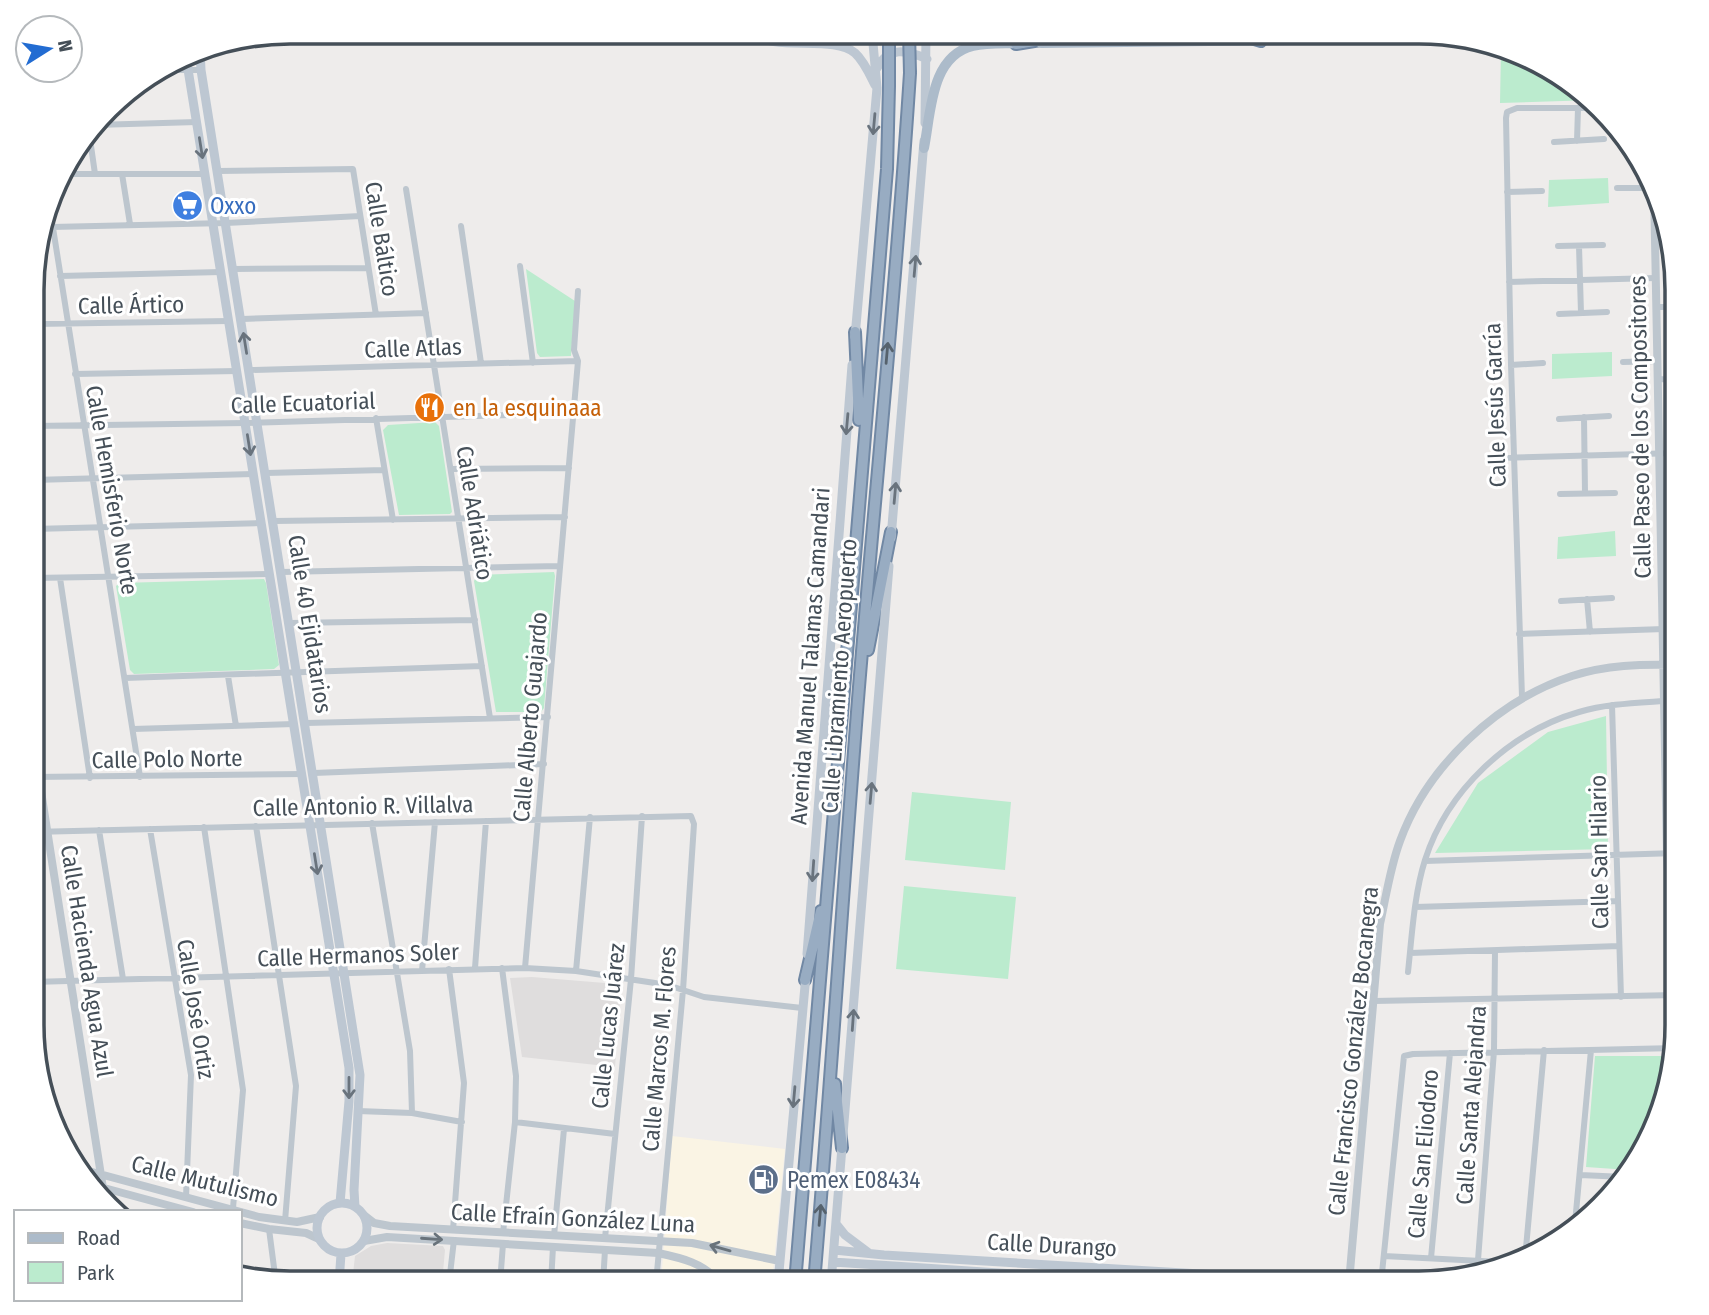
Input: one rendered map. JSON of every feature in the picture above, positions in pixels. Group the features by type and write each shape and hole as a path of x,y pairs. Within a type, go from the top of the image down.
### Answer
{"highway":[{"name":"Calle Libramiento Aeropuerto","path":"796,1271 887,169 889,44"},
{"name":"Calle Libramiento Aeropuerto","path":"815,1271 858,704 904,172 909,44"},
{"path":"855,332 862,462"},
{"path":"858,704 891,532"},
{"path":"805,980 830,870"},
{"path":"832,1061 842,1148"}],"main road":[{"path":"803,44 848,49 860,59 877,88"},
{"name":"Avenida Manuel Talamas Camandari","path":"779,1271 877,88 874,44"},
{"path":"832,1271 924,148 926,44"},
{"path":"924,148 938,79 946,63 954,54 971,46 1016,44"},
{"path":"877,68 883,56 890,53 916,54 927,59"},
{"name":"Calle 40 Ejidatarios","path":"201,60 322,824 350,1082 340,1203"},
{"name":"Calle 40 Ejidatarios","path":"187,66 310,824 360,1075 355,1207"},
{"path":"344,1146 356,1147"},
{"path":"340,1203 349,1203 355,1207 365,1216 368,1224 364,1241 355,1251 341,1254 327,1248 319,1239 317,1230 320,1217 330,1206 340,1203"},
{"path":"836,1225 870,1254"},
{"name":"Calle Durango","path":"834,1250 1151,1271"},
{"path":"340,1271 341,1254"},
{"name":"Calle Durango","path":"833,1262 969,1271"}],"street":[{"path":"179,70 201,70"},
{"name":"Calle Jesús García","path":"1522,697 1511,365 1507,112 1517,108 1578,108"},
{"path":"1577,141 1578,108 1585,108"},
{"path":"107,125 197,122"},
{"path":"1554,142 1604,139"},
{"path":"91,145 95,174"},
{"name":"Calle Báltico","path":"218,172 353,169 376,315"},
{"path":"73,174 205,174"},
{"path":"122,174 130,224"},
{"path":"1617,188 1644,188"},
{"name":"Calle Adriático","path":"406,189 490,718"},
{"path":"1507,192 1542,191"},
{"path":"52,227 226,223 360,216"},
{"name":"Calle Paseo de los Compositores","path":"1655,219 1665,720"},
{"path":"461,226 481,363"},
{"name":"Calle Hemisferio Norte","path":"52,227 140,777"},
{"path":"1558,246 1603,245"},
{"path":"1579,246 1581,313"},
{"path":"520,266 533,363"},
{"path":"234,270 368,268"},
{"path":"60,276 221,272"},
{"path":"1509,282 1656,278"},
{"name":"Calle Alberto Guajardo","path":"525,968 578,361 574,350 578,291"},
{"path":"1656,307 1665,307"},
{"path":"1559,314 1607,312"},
{"path":"242,319 426,313"},
{"name":"Calle Ártico","path":"44,324 229,321"},
{"name":"Calle Atlas","path":"250,370 578,361"},
{"path":"1623,362 1658,361"},
{"path":"1511,365 1543,363"},
{"path":"75,374 237,371"},
{"path":"1658,379 1665,379"},
{"name":"Calle Ecuatorial","path":"44,426 573,413"},
{"path":"1559,419 1609,416"},
{"path":"1584,417 1585,492"},
{"path":"376,418 393,520"},
{"path":"1495,458 1665,454"},
{"path":"451,469 569,468"},
{"path":"266,473 384,470"},
{"path":"44,480 253,474"},
{"path":"1560,494 1615,493"},
{"path":"274,521 565,517"},
{"path":"44,529 261,523"},
{"path":"1661,528 1665,528"},
{"path":"282,572 560,566"},
{"path":"44,578 269,574"},
{"path":"60,578 90,778"},
{"path":"1562,601 1612,598"},
{"path":"1587,600 1590,632"},
{"path":"290,623 475,620"},
{"path":"1518,634 1664,629"},
{"name":"Calle Francisco González Bocanegra","path":"1351,1271 1380,924 1390,874 1400,841 1414,810 1449,761 1473,736 1522,697 1570,676 1598,669 1623,665 1664,665"},
{"path":"125,678 482,666"},
{"path":"228,676 236,726"},
{"path":"1408,972 1415,907 1425,860 1452,806 1471,781 1511,745 1560,719 1612,705 1664,701"},
{"name":"Calle San Hilario","path":"1612,705 1620,997"},
{"path":"306,723 548,717"},
{"path":"133,729 294,724"},
{"path":"314,773 544,764"},
{"name":"Calle Polo Norte","path":"44,777 302,774"},
{"name":"Calle Antonio R. Villalva","path":"44,831 688,815 693,818"},
{"name":"Calle Hacienda Agua Azul","path":"44,816 103,1185"},
{"name":"Calle Lucas Juárez","path":"605,1238 631,979 642,816"},
{"path":"576,971 590,817"},
{"name":"Calle Marcos M. Flores","path":"657,1271 683,990 693,818"},
{"path":"475,968 486,821"},
{"path":"422,971 435,822"},
{"path":"372,823 410,1051 412,1114"},
{"path":"256,826 296,1086 285,1221"},
{"path":"204,827 243,1090 233,1208"},
{"name":"Calle José Ortiz","path":"150,829 191,1087 186,1196"},
{"path":"99,830 123,979"},
{"path":"1425,860 1665,854"},
{"path":"1415,907 1618,901"},
{"path":"1410,953 1619,946"},
{"name":"Calle Santa Alejandra","path":"1478,1261 1494,1051 1495,951"},
{"path":"502,968 514,1047 516,1122 503,1233"},
{"name":"Calle Hermanos Soler","path":"44,982 525,968 576,971 668,985 705,997 802,1008"},
{"path":"449,969 464,1083 453,1230"},
{"path":"1374,1001 1665,997"},
{"path":"1382,1271 1404,1056 1494,1051 1664,1048"},
{"path":"1577,1215 1591,1049"},
{"path":"1526,1247 1544,1050"},
{"name":"Calle San Eliodoro","path":"1431,1258 1450,1053"},
{"path":"358,1111 412,1114 462,1122"},
{"path":"516,1122 615,1134"},
{"path":"554,1236 564,1129"},
{"name":"Calle Mutulismo","path":"92,1172 239,1210"},
{"path":"1580,1175 1614,1176"},
{"name":"Calle Mutulismo","path":"106,1189 161,1207 180,1210"},
{"name":"Calle Mutulismo","path":"242,1211 259,1217 297,1222 320,1217"},
{"name":"Calle Efraín González Luna","path":"365,1216 380,1225 708,1245 780,1261"},
{"name":"Calle Mutulismo","path":"242,1223 306,1233 319,1239"},
{"path":"269,1229 274,1271"},
{"name":"Calle Efraín González Luna","path":"364,1241 387,1237 658,1253 690,1261 707,1271"},
{"path":"450,1271 454,1241"},
{"path":"501,1271 503,1244"},
{"path":"552,1271 554,1247"},
{"path":"604,1271 605,1250"},
{"path":"1384,1256 1488,1261"}],"shaded area":[{"path":"532,977 617,984 621,987 615,1067 522,1057 510,978"},
{"path":"672,1136 785,1149 773,1271 662,1271"},
{"path":"387,1243 443,1246 443,1271 353,1271 355,1256 371,1246"}],"green space":[{"path":"1501,58 1528,69 1577,101 1500,103"},
{"path":"1608,178 1609,203 1548,207 1549,180"},
{"path":"526,269 575,301 571,356 540,357 537,353"},
{"path":"1612,352 1612,376 1552,379 1552,354"},
{"path":"435,422 439,426 452,512 399,515 383,430 388,425"},
{"path":"1615,531 1616,556 1557,559 1558,537"},
{"path":"554,572 544,708 541,712 496,712 474,581 477,575"},
{"path":"264,579 279,665 274,669 134,674 130,670 116,586 119,583"},
{"path":"1606,716 1608,849 1435,853 1478,783 1548,732"},
{"path":"912,792 1011,802 1005,870 905,860"},
{"path":"904,886 1016,897 1008,979 896,969"},
{"path":"1595,1056 1663,1056 1661,1074 1647,1120 1619,1169 1586,1167"}],"place":[{"name":"Oxxo","path":"187,206"},
{"name":"en la esquinaaa","path":"430,408"},
{"name":"Pemex E08434","path":"764,1180"}]}
